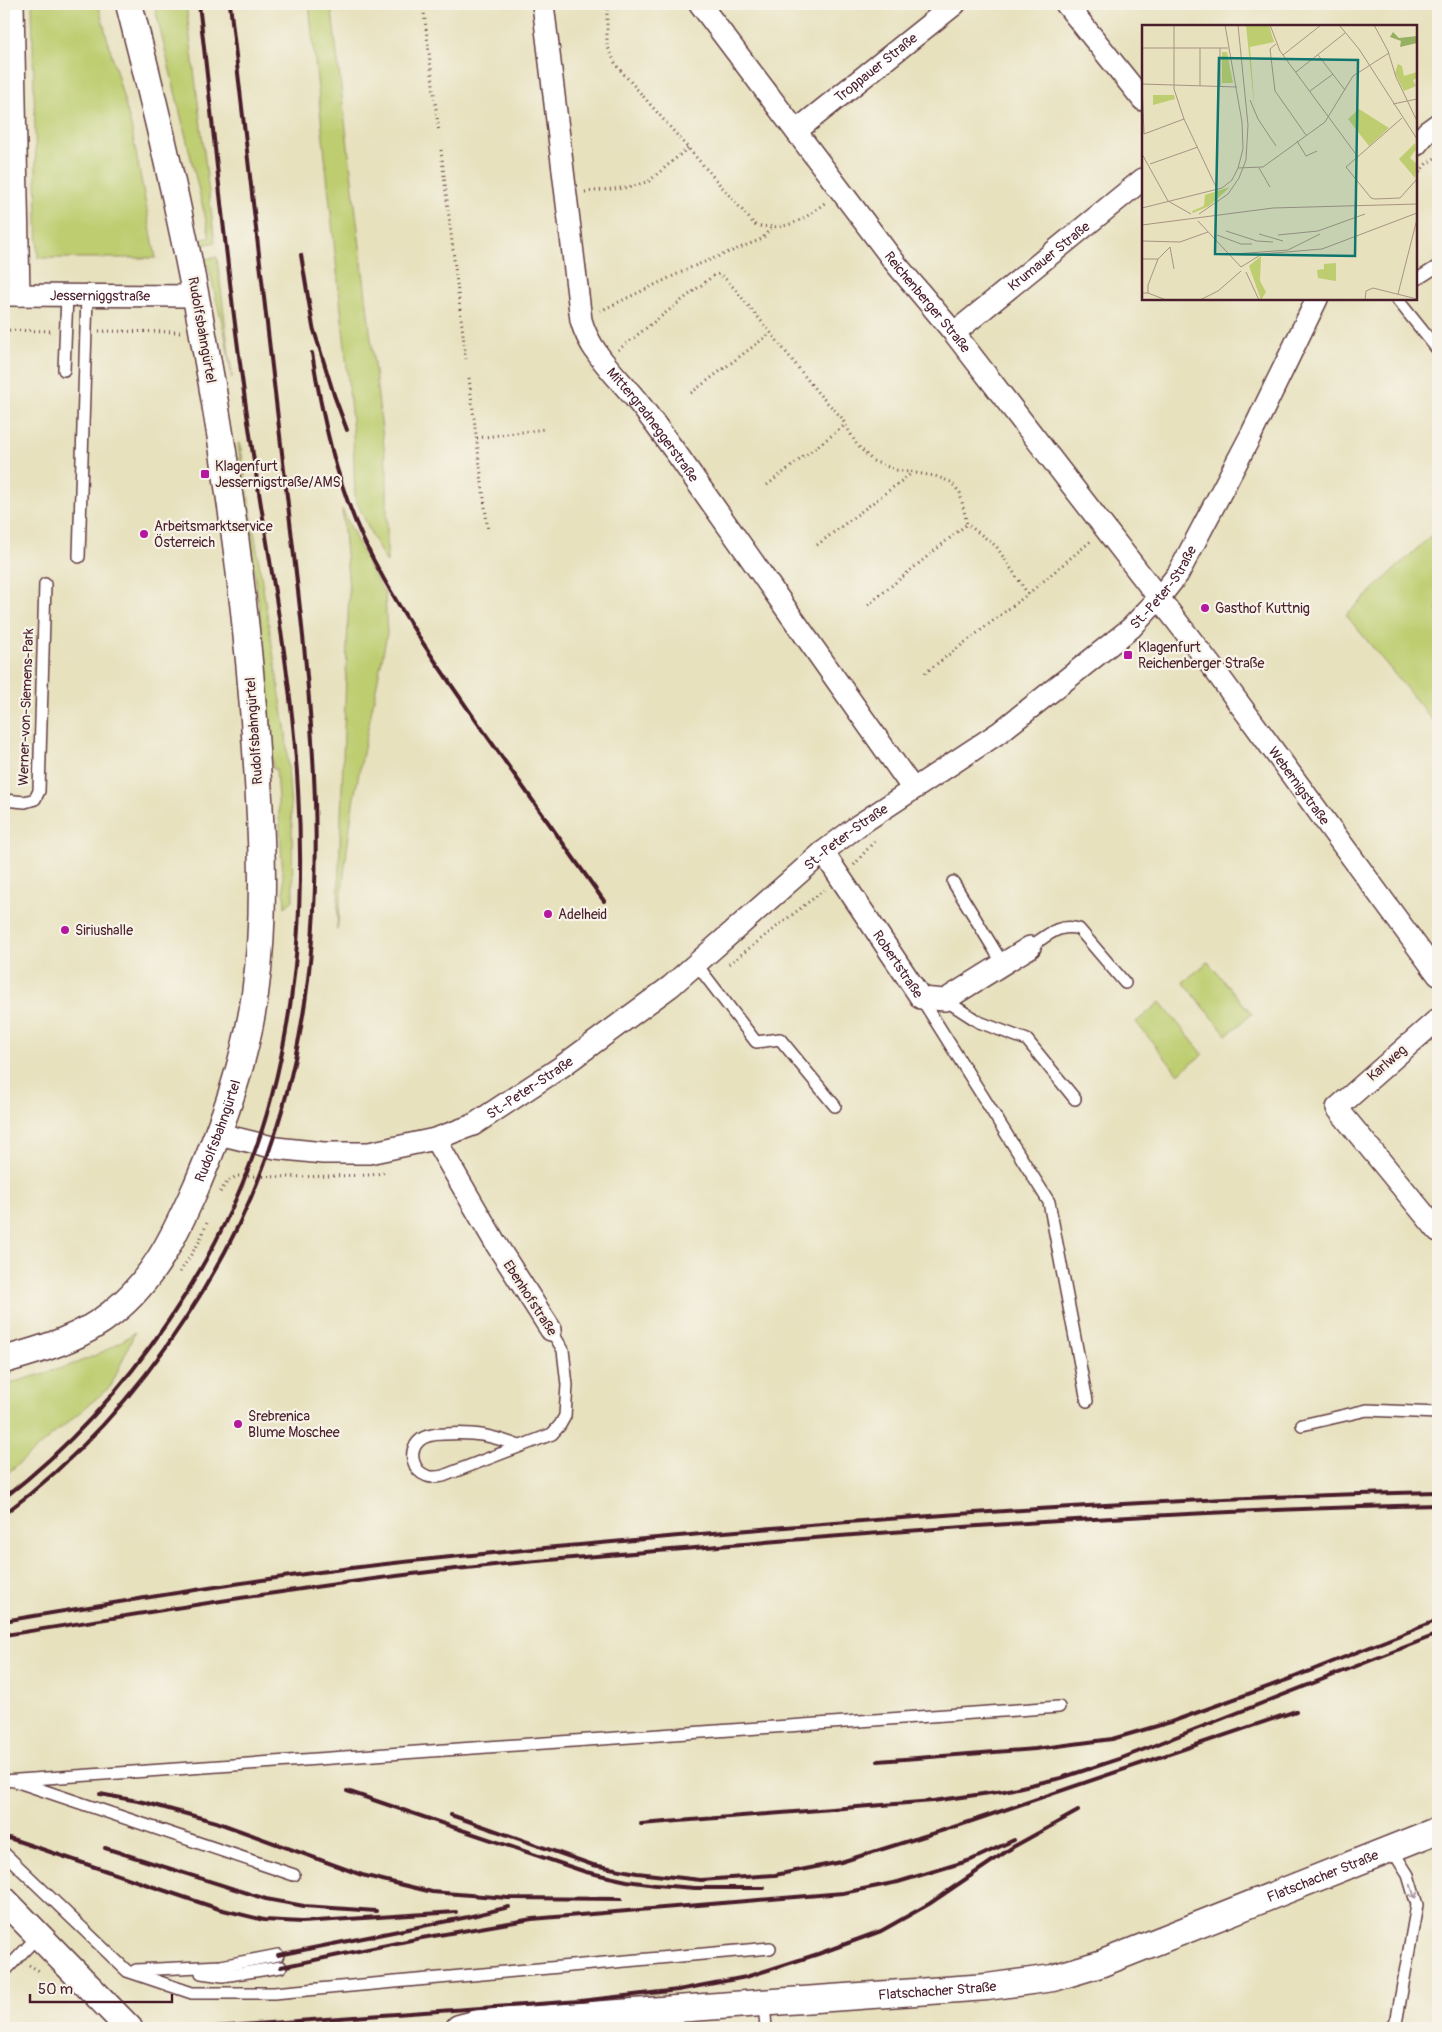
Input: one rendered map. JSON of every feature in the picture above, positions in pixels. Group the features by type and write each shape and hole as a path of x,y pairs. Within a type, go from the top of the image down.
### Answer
{"street":[{"path":"11,295 13,4"},
{"name":"Rudolfsbahngürtel","path":"4,1359 53,1346 89,1330 133,1294 155,1267 172,1240 219,1134 246,1043 255,996 262,940 263,884 258,774 248,648 219,433 196,296 171,174 129,4"},
{"name":"Mittergradneggerstraße","path":"543,4 581,320 590,344 638,402 677,454 913,789"},
{"name":"Reichenberger Straße","path":"700,4 896,264 954,333 1160,598"},
{"name":"Troppauer Straße","path":"796,131 955,4"},
{"path":"1066,4 1142,99"},
{"path":"1417,143 1438,124"},
{"name":"Krumauer Straße","path":"954,333 1142,180"},
{"name":"Jesserniggstraße","path":"11,295 196,296"},
{"name":"St.-Peter-Straße","path":"219,1134 276,1148 323,1154 369,1153 435,1139 473,1125 544,1079 671,986 823,852 859,825 1000,732 1131,628 1160,598 1183,566 1251,435 1310,303"},
{"name":"Webernigstraße","path":"1160,598 1438,974"},
{"name":"Robertstraße","path":"823,852 921,998 945,1000 1030,947"},
{"name":"Karlweg","path":"1438,1019 1337,1108 1438,1231"},
{"name":"Ebenhofstraße","path":"435,1139 496,1244 551,1330"},
{"name":"Flatschacher Straße","path":"460,2028 478,2023 765,2016 1053,1978 1100,1964 1438,1830"},
{"path":"4,1900 129,2028"}],"lane":[{"path":"1417,279 1438,266"},
{"path":"64,370 77,296"},
{"path":"77,296 79,557"},
{"path":"1397,300 1438,350"},
{"name":"Werner-von-Siemens-Park","path":"4,800 25,802 35,799 39,791 45,584"},
{"path":"953,882 1003,964"},
{"path":"1030,947 1058,928 1069,926 1079,929 1125,982"},
{"path":"697,965 756,1042 780,1038 835,1106"},
{"path":"921,998 1049,1202 1087,1401"},
{"path":"945,1000 979,1022 1028,1040 1075,1099"},
{"name":"Ebenhofstraße","path":"519,1446 497,1438 470,1432 431,1435 418,1441 412,1453 413,1462 424,1475 429,1477 443,1476 552,1434 565,1416 567,1385 563,1350 551,1330"},
{"path":"1302,1425 1367,1410 1438,1413"},
{"path":"9,1781 1059,1707"},
{"path":"9,1781 294,1875"},
{"name":"Flatschacher Straße","path":"1390,2028 1397,2018 1417,1905 1408,1875 1391,1848"},
{"path":"4,1853 127,1970 192,1994 274,1993 770,1948"},
{"path":"6,1968 38,1936"},
{"path":"127,1970 174,1970 220,1966 278,1955"},
{"path":"174,1970 223,1976 281,1967"}],"path":[{"path":"423,4 439,133"},
{"path":"609,4 607,13 607,45 616,65 755,225 771,228 802,221 841,191"},
{"path":"566,194 631,187 649,181 688,148"},
{"path":"441,150 466,359"},
{"path":"1417,175 1427,163 1438,156"},
{"path":"581,320 692,267 762,239 771,228"},
{"path":"604,361 718,274 728,282 818,393 841,417 857,445 873,462 896,470 935,476 952,482 960,493 968,524 996,546 1028,594"},
{"path":"691,394 771,333"},
{"path":"469,378 488,530"},
{"path":"767,485 845,425"},
{"path":"477,438 545,429"},
{"path":"816,545 912,472"},
{"path":"868,605 968,524"},
{"path":"925,673 1028,594 1106,528"}],"green space":[{"path":"32,4 98,4 131,126 156,258 38,258"},
{"path":"154,4 186,4 215,242 197,246 197,241 210,237"},
{"path":"309,4 331,4 387,472 387,563 355,498 353,433"},
{"path":"217,257 232,378 225,335 208,265 200,265 200,260"},
{"path":"240,443 286,733 292,827 293,900 285,907 276,769 273,769 259,608 238,444"},
{"path":"342,509 369,566 385,594 387,634 353,803 337,930 349,589"},
{"path":"1438,529 1438,727 1346,615"},
{"path":"1208,962 1252,1014 1227,1035 1183,982"},
{"path":"1160,1002 1203,1054 1178,1074 1136,1022"},
{"path":"135,1332 111,1386 4,1476 4,1385 56,1370 88,1358 104,1351"}],"railway":[{"path":"4,1498 50,1459 93,1416 133,1370 169,1320 201,1267 230,1213 253,1156 271,1099 280,1061 293,984 299,906 300,829 291,702 236,332 199,4"},
{"path":"4,1514 55,1472 103,1425 146,1373 201,1294 242,1217 265,1163 283,1107 301,1030 311,951 315,873 315,794 310,715 303,636 230,4"},
{"path":"301,255 313,327 347,430"},
{"path":"312,353 331,448 353,517 375,563 431,655 604,901"},
{"path":"4,1621 312,1573 409,1561 555,1547 793,1526 1069,1507 1346,1494 1438,1492"},
{"path":"4,1635 342,1583 523,1562 995,1525 1349,1507 1438,1505"},
{"path":"878,1761 1035,1749 1112,1739 1171,1722 1292,1678 1438,1620"},
{"path":"641,1824 933,1801 1004,1791 1061,1778 1122,1758 1438,1634"},
{"path":"451,1815 593,1865 637,1873 701,1880 775,1875 841,1862 960,1825 1296,1711"},
{"path":"347,1791 586,1872 656,1885 695,1888 764,1888"},
{"path":"100,1794 143,1802 216,1822 362,1875 432,1892 508,1898 621,1899"},
{"path":"200,2028 580,2001 678,1990 746,1977 881,1931 929,1904 1013,1847 1078,1811"},
{"path":"9,1838 219,1909 264,1920 302,1922 456,1912"},
{"path":"281,1967 416,1939 532,1919 843,1893 898,1882 971,1860 1014,1840"},
{"path":"105,1848 266,1899 304,1906 376,1911"},
{"path":"278,1955 509,1907"}],"place":[{"name":"Klagenfurt Jessernigstraße/AMS","path":"205,474"},
{"name":"Arbeitsmarktservice Österreich","path":"144,534"},
{"name":"Gasthof Kuttnig","path":"1205,608"},
{"name":"Klagenfurt Reichenberger Straße","path":"1128,655"},
{"name":"Adelheid","path":"548,914"},
{"name":"Siriushalle","path":"65,930"},
{"name":"Srebrenica Blume Moschee","path":"238,1424"}]}
